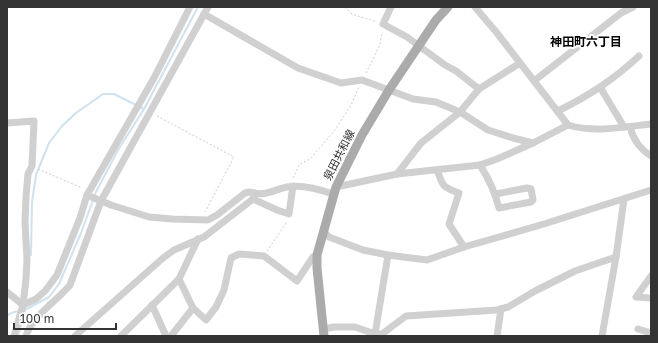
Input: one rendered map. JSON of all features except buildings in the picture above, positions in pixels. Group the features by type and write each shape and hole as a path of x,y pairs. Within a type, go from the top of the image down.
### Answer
{"main road":[{"name":"泉田共和線","path":"324,333 317,255 334,190 362,135 389,90 436,20 448,7"}],"street":[{"path":"26,336 38,316 63,294 70,285 102,201 208,7"},
{"path":"391,7 383,24 419,45 479,89"},
{"path":"475,7 568,125 581,129 626,127 651,124"},
{"path":"534,81 609,21 633,7"},
{"path":"23,305 36,299 46,291 57,275 89,194 154,78 187,8"},
{"path":"204,14 298,68 341,83 362,80 413,99 436,102 460,112 488,130 533,143"},
{"path":"558,111 600,88 619,74 639,56"},
{"path":"398,174 421,143 460,112 479,89 520,63"},
{"path":"600,88 640,146 651,156"},
{"path":"7,123 34,121 32,166 28,174 26,197 25,222 27,259 23,305 14,336"},
{"path":"75,336 163,258 174,250 204,237 254,196 291,186 334,190 398,174 480,165 533,143 568,125"},
{"path":"480,165 490,180 496,194 499,208 531,202 533,200 531,189 527,188 496,194"},
{"path":"437,170 441,182 445,188 459,193 448,224 464,247"},
{"path":"89,194 102,201 149,217 208,220 214,218 244,193 249,192 277,210 289,214 291,186"},
{"path":"324,232 329,237 363,250 427,260 464,247 544,224 651,190"},
{"path":"602,336 616,257 624,199"},
{"path":"121,336 179,279 198,239"},
{"path":"179,279 193,308 206,320 216,308 224,290 230,258 239,254 264,256 297,282 313,257 317,255"},
{"path":"375,334 388,255"},
{"path":"324,333 334,327 355,327 375,334 382,334 406,316 501,309 508,307 575,271 616,257"},
{"path":"651,276 636,297 651,298"},
{"path":"7,292 23,305"},
{"path":"152,305 166,336"},
{"path":"171,336 193,308"},
{"path":"497,336 501,309"},
{"path":"638,329 651,332"}],"path":[{"path":"291,186 300,164 310,159 335,130 351,105 380,45 383,24 352,14 345,7"},
{"path":"150,112 234,157 201,219"},
{"path":"32,166 89,194"},
{"path":"264,256 290,217 289,214"}],"waterway":[{"path":"23,311 49,297 59,284 81,233 96,192 118,150 144,109 198,7"},
{"path":"31,255 32,202 36,175 49,143 62,126 76,113 103,94 114,94 144,109"},
{"path":"18,336 25,310"},
{"path":"7,316 11,313 19,311"}],"district":[{"name":"神田町六丁目","path":"586,42"}]}
